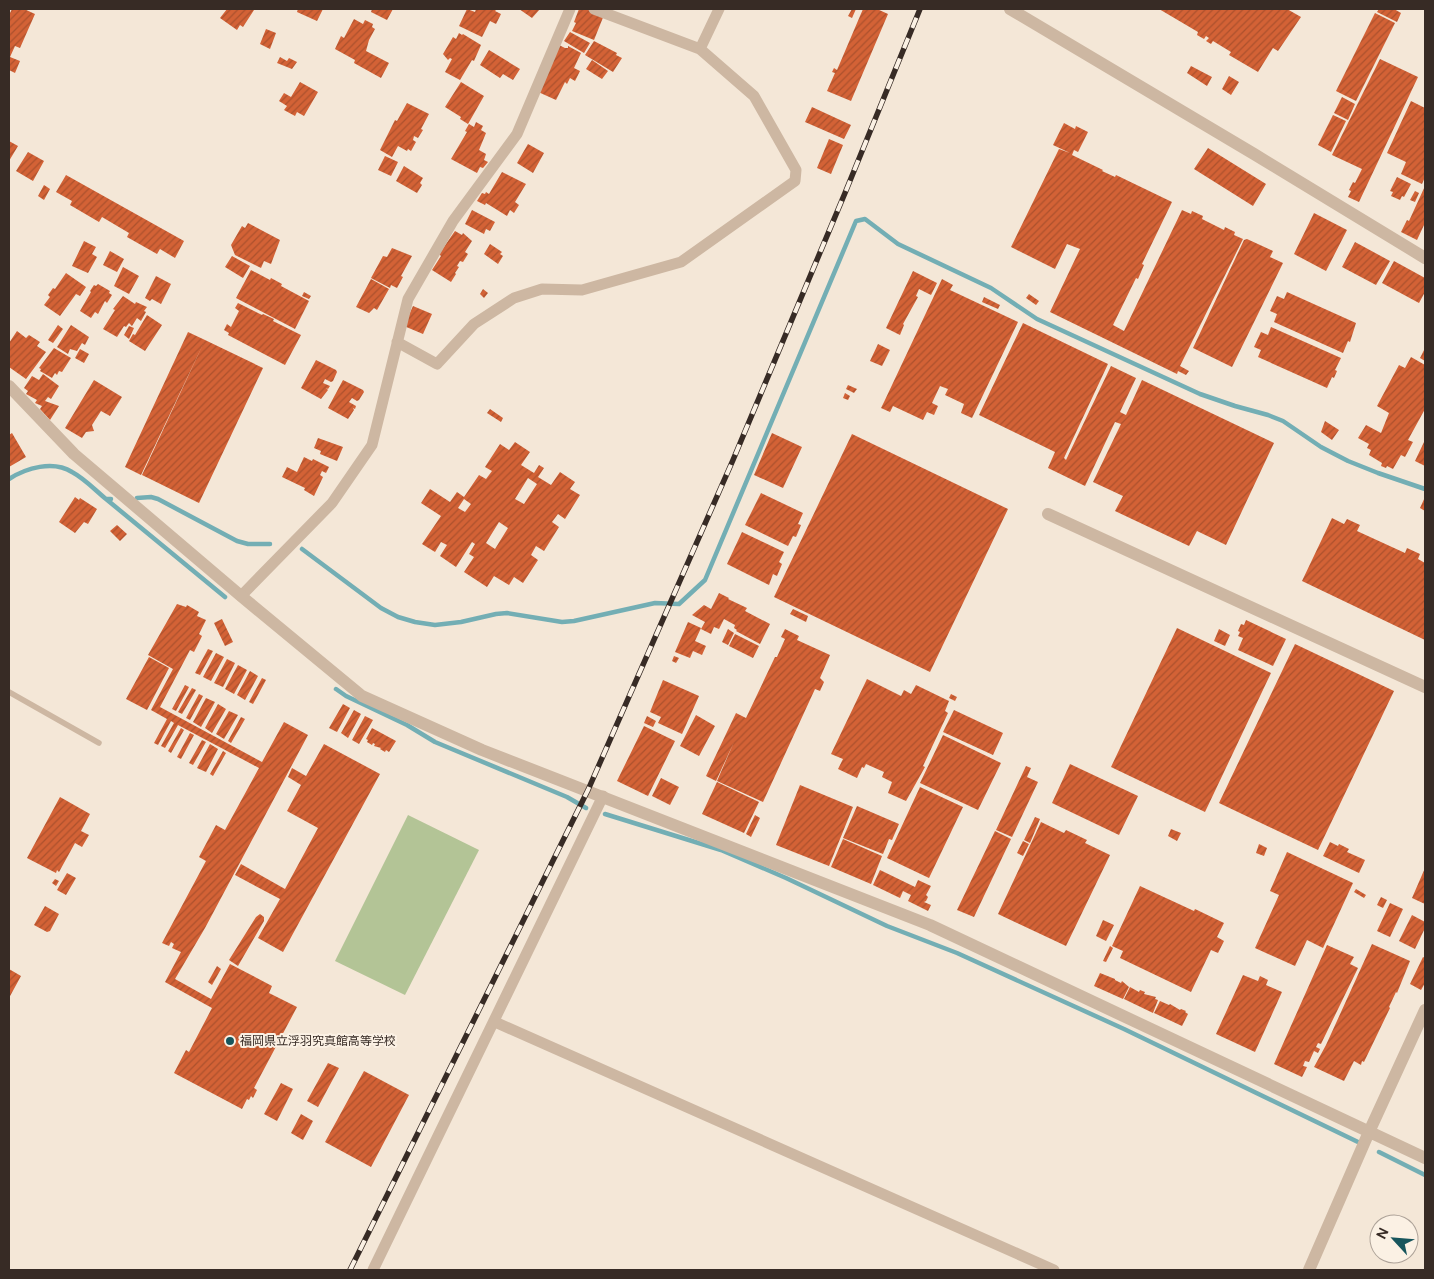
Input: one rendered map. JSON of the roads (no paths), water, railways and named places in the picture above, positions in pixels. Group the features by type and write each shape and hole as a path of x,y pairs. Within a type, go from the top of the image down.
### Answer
{"street":[{"path":"241,596 332,503 372,445 408,298 453,221 517,134 570,9"},
{"path":"397,342 437,364 474,324 514,298 542,289 582,290 681,262 795,181 796,170 754,96 700,49 594,9"},
{"path":"700,49 719,9"},
{"path":"1010,9 1425,258"},
{"path":"9,386 74,454 362,696 482,750 930,926 1425,1158"},
{"path":"1048,514 1425,687"},
{"path":"373,1270 603,796"},
{"path":"1309,1270 1425,1010"},
{"path":"494,1022 1054,1270"}],"lane":[{"path":"9,692 98,742"}],"waterway":[{"path":"302,549 381,608 398,617 435,625 507,613 562,622 574,621 655,603 679,604 705,580 856,221 865,219 898,244 991,288 1037,319 1200,394 1283,421 1321,447 1348,461 1425,489"},
{"path":"9,479 31,469 57,466 77,475 106,499 111,499"},
{"path":"137,498 151,497 158,499 237,541 248,544 270,544"},
{"path":"106,499 225,597"},
{"path":"336,689 346,696 407,725 435,742 567,797 586,808"},
{"path":"605,814 721,850 786,878 887,926 957,953 1124,1029 1358,1142"},
{"path":"1379,1152 1425,1175"}],"railway":[{"path":"350,1270 588,790 733,460 920,9"}],"place":[{"name":"福岡県立浮羽究真館高等学校","path":"230,1041"}]}
